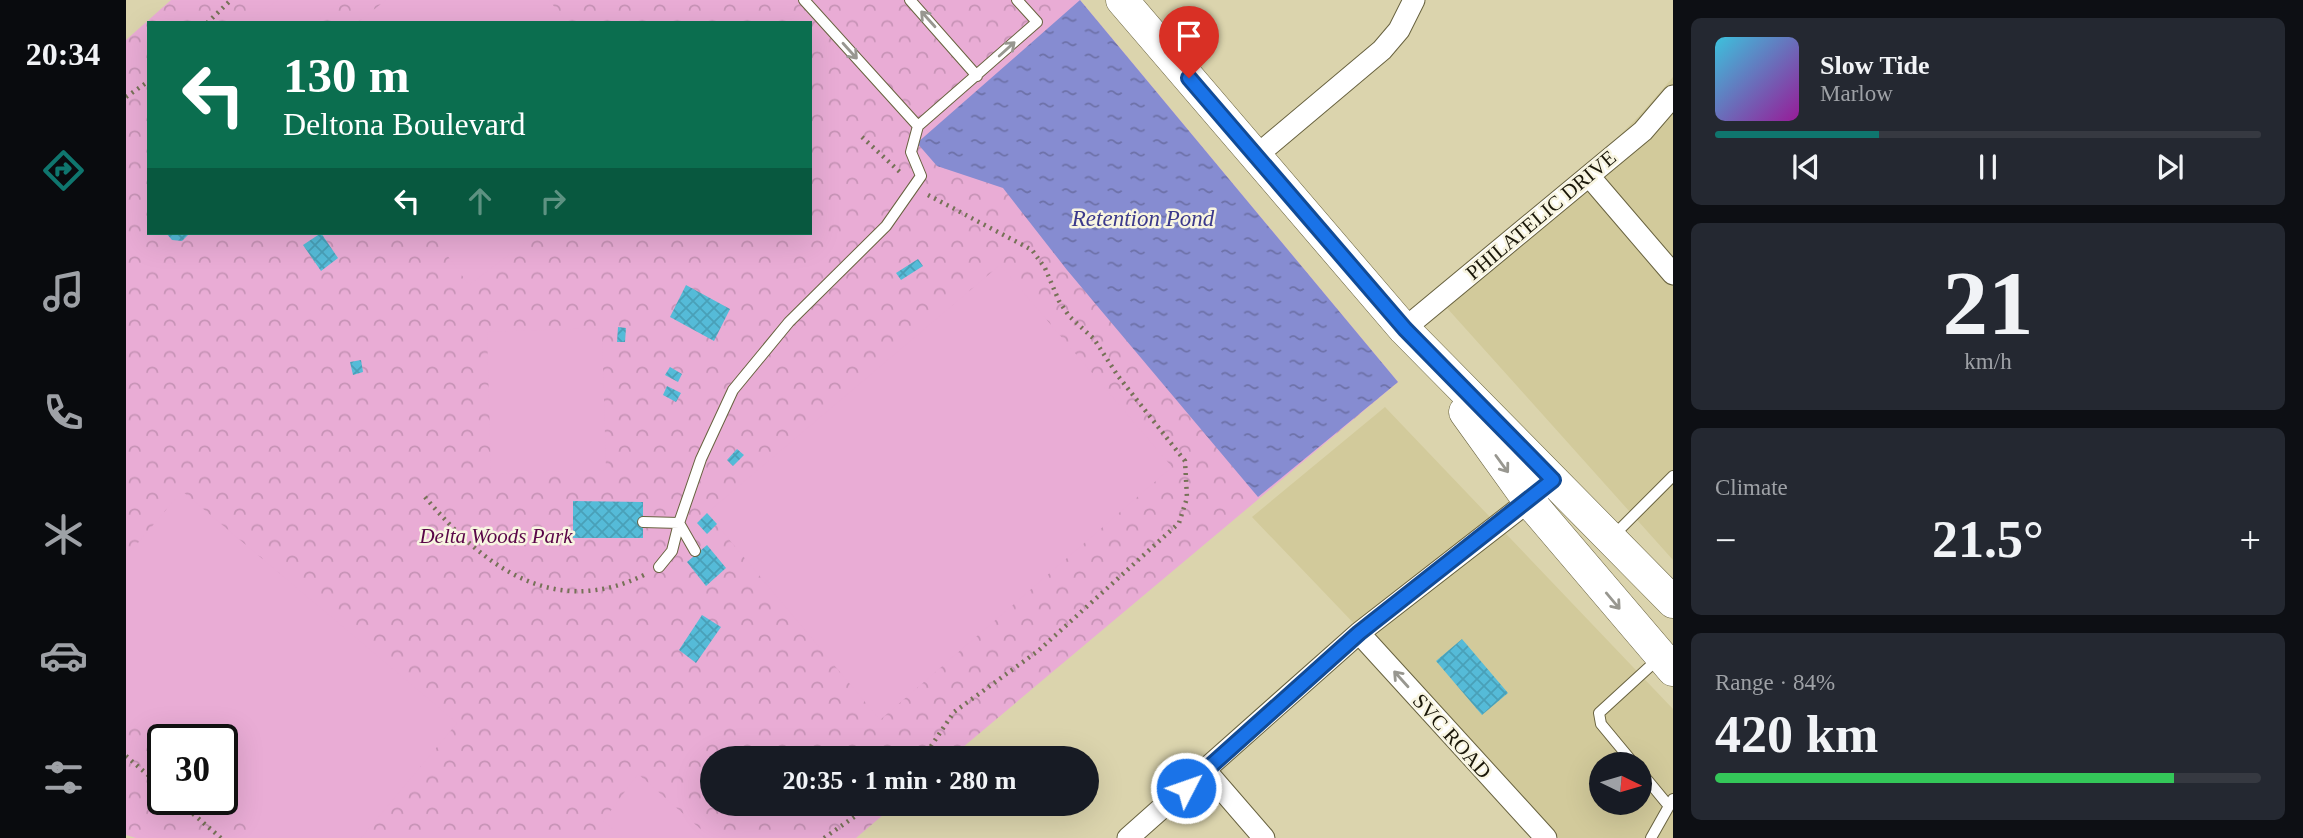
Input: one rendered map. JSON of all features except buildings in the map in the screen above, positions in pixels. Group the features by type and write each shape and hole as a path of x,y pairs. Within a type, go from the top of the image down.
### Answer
{"main road":[{"path":"1122,0 1405,329 1673,602"},
{"path":"1405,329 1529,501 1668,662"}],"street":[{"path":"1256,156 1382,50 1399,30 1414,0"},
{"name":"PHILATELIC DRIVE","path":"1405,329 1643,131 1673,96"},
{"path":"1589,176 1673,274"},
{"path":"1128,838 1359,633 1553,480"},
{"name":"SVC ROAD","path":"1359,633 1545,838"},
{"path":"1206,771 1264,838"}],"lane":[{"path":"804,0 918,126"},
{"path":"910,0 977,75"},
{"path":"659,567 672,551 701,459 733,390 789,322 886,226 915,185 921,176 911,152 918,126 1037,22 1017,0"},
{"path":"1611,538 1673,476"},
{"path":"643,522 679,523"},
{"path":"679,523 695,551"},
{"path":"1624,752 1601,724 1599,713 1604,706 1668,662"},
{"path":"1651,838 1663,821 1670,802 1652,783"}],"path":[{"path":"209,21 231,0"},
{"path":"126,97 147,82"},
{"path":"862,137 915,185 952,209 1032,250 1045,268 1059,302 1069,316 1094,339 1118,376 1174,444 1185,461 1187,475 1187,498 1179,523 1038,651 954,712 931,746"},
{"path":"425,497 464,541 495,565 549,589 580,592 605,590 659,567"},
{"path":"126,756 147,774"},
{"path":"194,815 221,838"},
{"path":"824,838 855,816"}],"shaded area":[{"path":"1673,77 1673,560 1447,308 1639,116"},
{"path":"1385,407 1673,709 1673,838 1559,838 1252,517"}],"green space":[{"name":"Delta Woods Park","path":"171,0 1080,0 1398,382 964,746 700,746 700,816 882,816 856,838 136,838 126,835 126,40 147,21 147,235 812,235 812,21 147,21"},
{"path":"278,0 344,0 317,21 248,21"},
{"path":"386,0 549,0 565,21 360,21"},
{"path":"432,235 535,235 469,285"},
{"path":"1000,265 1172,467 880,720 707,513"},
{"path":"602,328 606,470 491,474 487,332"},
{"path":"182,491 457,723 361,838 268,838 238,813 238,724 147,724 147,736 126,718 126,557"},
{"path":"638,774 705,833 701,838 624,838 603,821"}],"water":[{"name":"Retention Pond","path":"1080,0 1398,382 1258,497 1067,270 1003,188 937,166 917,143"}],"route":[{"path":"1186,788 1359,633 1553,480 1405,329 1189,78"}]}
